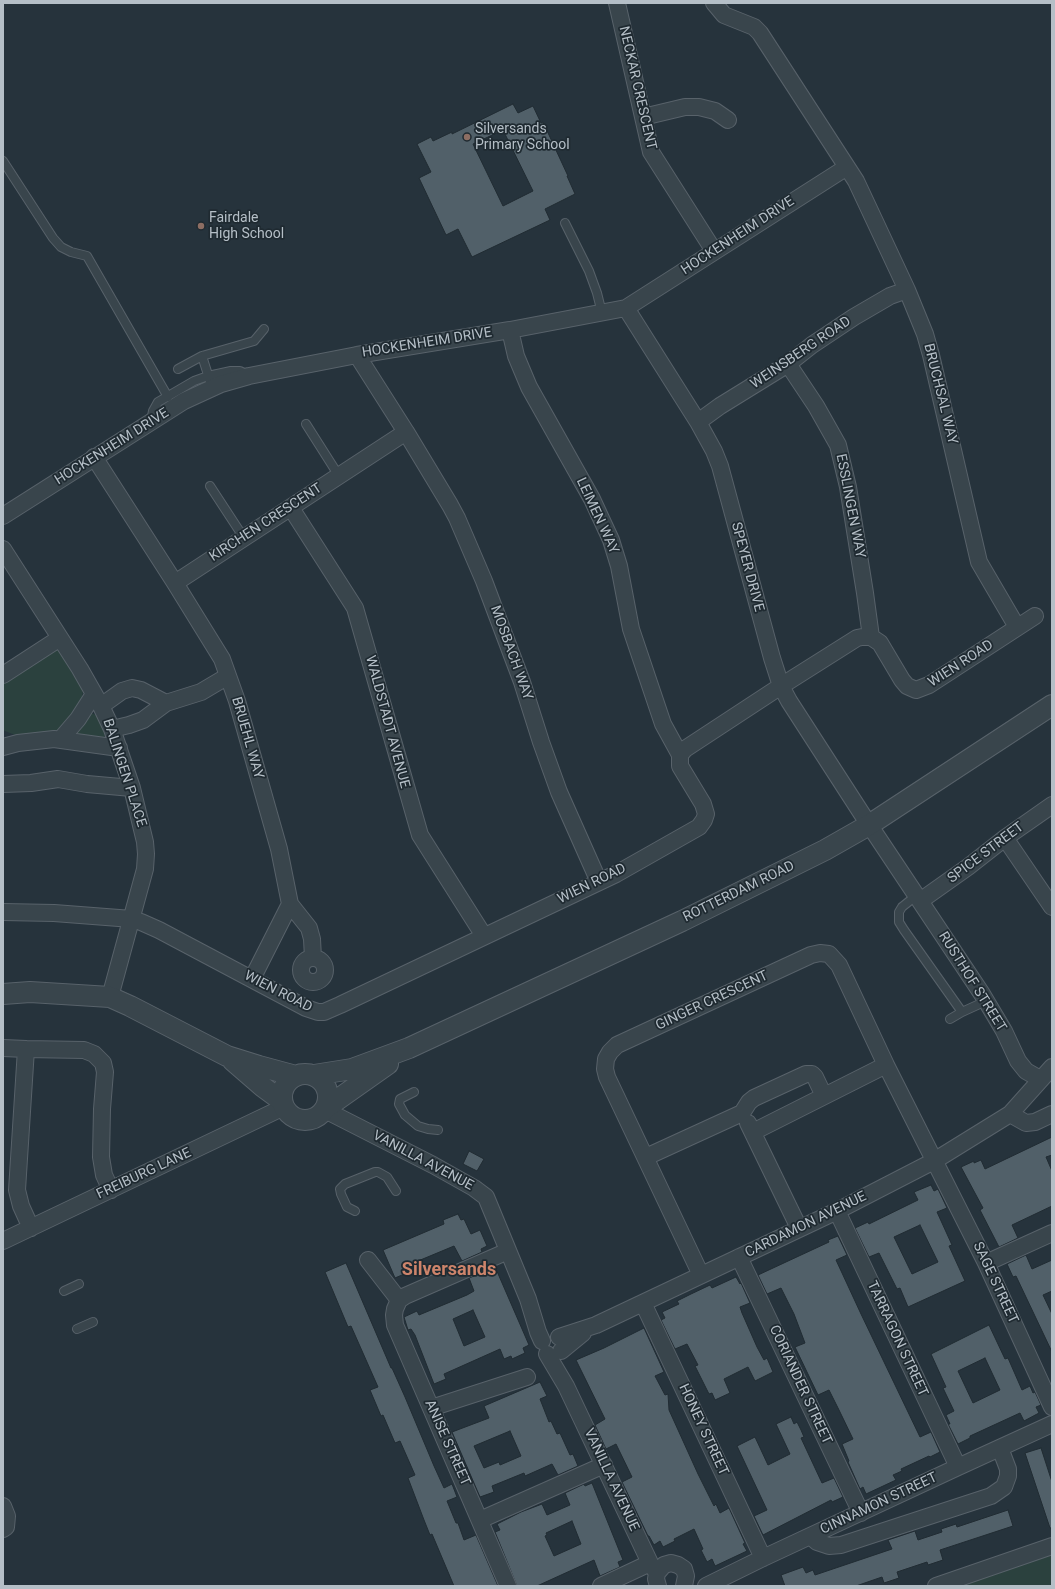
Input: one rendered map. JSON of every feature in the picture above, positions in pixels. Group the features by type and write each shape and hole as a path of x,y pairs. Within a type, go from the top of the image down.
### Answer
{"street":[{"name":"NECKAR CRESCENT","path":"617,3 652,152 714,252"},
{"path":"714,3 724,15 754,27 760,33 847,166"},
{"path":"643,117 685,107 696,107 715,111 728,120"},
{"name":"HOCKENHEIM DRIVE","path":"3,516 184,401 210,382 357,355 510,330 626,308 847,166"},
{"name":"BRUCHSAL WAY","path":"847,166 856,181 907,290 925,334 979,562 1017,627"},
{"name":"WEINSBERG ROAD","path":"698,422 720,406 788,364 812,345 869,308 890,296 907,290"},
{"name":"SPEYER DRIVE","path":"626,308 698,422 718,461 781,686 797,714 906,880"},
{"name":"LEIMEN WAY","path":"510,330 520,366 529,387 588,492 611,540 619,566 631,629 663,724 680,755"},
{"path":"357,355 406,432"},
{"name":"ESSLINGEN WAY","path":"788,364 824,418 838,445 849,494 871,638"},
{"name":"KIRCHEN CRESCENT","path":"175,583 406,432"},
{"name":"MOSBACH WAY","path":"406,432 450,505 484,581 522,682 559,792 599,882"},
{"path":"94,457 175,583"},
{"name":"WALDSTADT AVENUE","path":"291,508 355,608 420,835 484,936"},
{"name":"BALINGEN PLACE","path":"3,550 98,700 112,729 119,748 132,788 145,842 145,869 110,997"},
{"name":"BRUEHL WAY","path":"175,583 218,652 228,676 239,708 279,849 290,904 309,928 312,939 312,958"},
{"name":"WIEN ROAD","path":"871,638 880,643 902,680 908,686 916,690 928,685 1035,616"},
{"path":"3,675 60,638"},
{"path":"680,755 690,745 857,638 871,638"},
{"path":"112,729 144,720 166,703 201,692 228,676"},
{"path":"60,740 78,719 98,700 122,691 132,688 141,690 166,703"},
{"name":"ROTTERDAM ROAD","path":"305,1076 356,1067 409,1048 682,921 825,850 869,825 1052,705"},
{"path":"7,741 60,740 119,748"},
{"name":"WIEN ROAD","path":"3,912 54,913 132,920 159,930 306,1008 318,1012 324,1012 599,882 699,827 706,814 702,804 680,766 680,755"},
{"path":"3,784 31,783 58,779 87,784 132,788"},
{"name":"SPICE STREET","path":"918,898 968,867 1005,838 1052,805"},
{"path":"1005,838 1052,907"},
{"name":"RUSTHOF STREET","path":"906,880 986,1001 1004,1031 1022,1066 1031,1074 1040,1079"},
{"path":"252,979 290,904"},
{"name":"GINGER CRESCENT","path":"701,1275 607,1077 605,1063 610,1052 617,1045 810,955 820,953 829,954 839,965 886,1065 934,1161"},
{"path":"3,994 30,992 110,997 227,1056 259,1066 305,1076 324,1083 329,1094 326,1109 316,1118 305,1121 294,1118 283,1104 227,1056"},
{"path":"3,1048 84,1050 94,1054 103,1064 105,1072 102,1109 101,1164 111,1190"},
{"name":"ROTTERDAM ROAD","path":"326,1109 409,1048"},
{"path":"26,1049 17,1190 23,1213 31,1228"},
{"path":"753,1132 886,1065"},
{"name":"CARDAMON AVENUE","path":"553,1345 837,1210 934,1161 1010,1114 1052,1067"},
{"path":"646,1157 742,1113 749,1102 754,1098 807,1073 815,1076 824,1096"},
{"path":"283,1104 282,1096 288,1082 305,1076"},
{"name":"FREIBURG LANE","path":"3,1241 111,1190 283,1104"},
{"name":"VANILLA AVENUE","path":"326,1109 433,1165 482,1193 489,1204 528,1299 538,1332 553,1345 566,1386 655,1574"},
{"path":"742,1113 753,1132 799,1228"},
{"path":"1010,1114 1021,1122 1029,1124 1052,1114"},
{"name":"SAGE STREET","path":"934,1161 986,1263 1052,1407"},
{"name":"TARRAGON STREET","path":"837,1210 958,1466"},
{"path":"986,1263 1052,1233"},
{"path":"368,1260 399,1300 420,1288 508,1251"},
{"name":"CORIANDER STREET","path":"739,1257 861,1513"},
{"name":"ANISE STREET","path":"399,1300 394,1315 395,1324 508,1586"},
{"name":"HONEY STREET","path":"643,1302 763,1558"},
{"path":"431,1408 527,1377"},
{"name":"CINNAMON STREET","path":"706,1586 958,1466 1052,1424"},
{"path":"810,1536 817,1542 824,1545 841,1545 992,1496 1004,1486 1008,1476 1008,1469 1000,1448"},
{"path":"480,1520 604,1465"},
{"path":"3,1506 7,1516 6,1527 3,1529"},
{"path":"936,1586 1052,1546"},
{"path":"601,1586 655,1574 661,1567 668,1563 678,1565 684,1569 686,1576 684,1586"}],"lane":[{"path":"3,161 57,242 71,252 87,256 168,396"},
{"path":"565,223 589,270 598,293 602,313"},
{"path":"178,369 202,356 254,341 264,329"},
{"path":"151,421 154,407 158,402 194,382 210,382 202,356"},
{"path":"306,424 339,476"},
{"path":"210,486 244,538"},
{"path":"918,898 902,907 899,912 899,922 960,1009"},
{"path":"950,1019 960,1009 986,1001"},
{"path":"414,1092 400,1099 399,1104 406,1115 418,1126 438,1130"},
{"path":"355,1211 347,1207 341,1194 340,1189 345,1184 378,1172 387,1177 396,1191"},
{"path":"64,1291 79,1284"},
{"path":"77,1329 93,1322"}],"green space":[{"path":"57,648 83,687 82,701 58,733 20,737 3,730 3,681"},
{"path":"90,713 100,716 106,731 104,738 99,742 78,735 76,729"},
{"path":"1052,1554 1052,1586 959,1586"}],"building":[{"path":"513,104 518,113 533,106 541,123 543,122 575,194 545,209 550,220 472,257 458,229 446,235 419,178 431,172 417,144 431,137 433,141 452,132 452,134","holes":["503,130 533,191 503,206 473,144"]},
{"path":"1052,1137 1052,1155 1046,1157 1052,1171 1052,1206 1012,1225 1018,1238 999,1247 980,1210 983,1208 961,1167 974,1161 974,1163 981,1160 985,1169"},
{"path":"469,1151 484,1159 477,1171 463,1164"},
{"path":"931,1185 934,1191 938,1189 947,1208 937,1212 952,1245 949,1246 965,1281 908,1307 900,1288 897,1289 879,1253 869,1257 855,1228 868,1222 869,1224 918,1200 914,1192","holes":["920,1225 938,1262 912,1274 894,1237"]},
{"path":"458,1214 461,1220 464,1219 471,1234 480,1230 487,1246 481,1249 482,1252 462,1261 454,1246 406,1266 409,1272 395,1278 383,1250 444,1224 443,1220"},
{"path":"838,1236 847,1255 836,1260 861,1314 920,1437 931,1432 940,1452 901,1469 902,1471 893,1475 896,1480 866,1494 863,1487 860,1489 842,1444 853,1439 839,1410 829,1390 818,1395 795,1347 805,1343 794,1314 781,1288 767,1294 758,1275 829,1242 828,1240"},
{"path":"1026,1255 1032,1269 1052,1260 1052,1291 1043,1295 1052,1314 1052,1352 1016,1276 1013,1277 1007,1264"},
{"path":"346,1263 444,1488 452,1484 457,1497 447,1501 456,1523 458,1523 464,1540 476,1535 498,1586 454,1586 432,1534 430,1535 408,1478 415,1475 400,1441 395,1443 383,1415 381,1416 370,1390 378,1387 351,1326 348,1327 325,1272"},
{"path":"496,1269 529,1345 523,1348 525,1353 512,1359 511,1356 504,1359 500,1349 444,1374 446,1379 434,1384 415,1335 411,1329 408,1330 404,1317 417,1311 419,1315 467,1295 474,1291 469,1278 489,1270 490,1272","holes":["473,1310 485,1337 464,1346 453,1319"]},
{"path":"736,1277 740,1284 741,1283 750,1303 740,1307 742,1313 757,1347 764,1360 767,1358 773,1372 755,1381 748,1367 724,1379 730,1393 715,1400 712,1393 709,1394 695,1366 698,1365 687,1344 675,1349 661,1320 665,1318 662,1312 679,1304 677,1301 710,1285 712,1288"},
{"path":"989,1325 1005,1359 1008,1358 1022,1390 1030,1386 1033,1393 1035,1392 1041,1405 1036,1407 1039,1413 1024,1421 1020,1413 970,1436 970,1438 958,1444 948,1424 950,1424 946,1415 954,1411 943,1388 946,1387 931,1354","holes":["985,1358 1000,1390 973,1403 958,1371"]},
{"path":"644,1328 664,1372 655,1376 665,1395 668,1394 669,1410 698,1474 714,1506 716,1504 720,1513 729,1508 745,1543 743,1544 747,1551 715,1566 712,1559 707,1562 694,1529 674,1539 675,1541 663,1547 660,1541 654,1545 648,1536 622,1482 632,1477 616,1444 606,1449 595,1425 605,1419 576,1360"},
{"path":"540,1382 547,1396 540,1399 549,1422 551,1421 557,1434 560,1433 570,1455 573,1454 578,1466 558,1475 552,1464 525,1476 524,1473 492,1486 494,1492 480,1497 452,1432 489,1418 484,1406","holes":["510,1431 521,1456 500,1465 499,1462 484,1468 474,1446"]},
{"path":"791,1417 794,1424 797,1422 801,1430 804,1437 801,1438 822,1483 834,1478 843,1497 832,1502 831,1500 763,1535 754,1516 767,1510 737,1446 755,1437 768,1465 790,1454 776,1424"},
{"path":"1041,1448 1052,1482 1052,1528 1050,1528 1025,1453"},
{"path":"592,1483 623,1560 618,1562 620,1567 600,1576 594,1560 537,1586 517,1586 495,1532 500,1530 497,1524 521,1512 542,1504 547,1515 570,1505 565,1493 584,1484 585,1486","holes":["572,1521 581,1544 554,1556 545,1536 547,1535 546,1533"]},
{"path":"1008,1510 1013,1526 940,1550 943,1560 928,1565 927,1562 897,1572 899,1578 884,1583 882,1577 856,1586 785,1586 781,1575 803,1567 806,1573 813,1570 815,1575 892,1549 888,1540 915,1531 918,1540 942,1532 941,1529 956,1524 957,1527"}],"place":[{"name":"Silversands Primary School","path":"467,137"},
{"name":"Fairdale High School","path":"201,226"}],"district":[{"name":"Silversands","path":"449,1270"}]}
